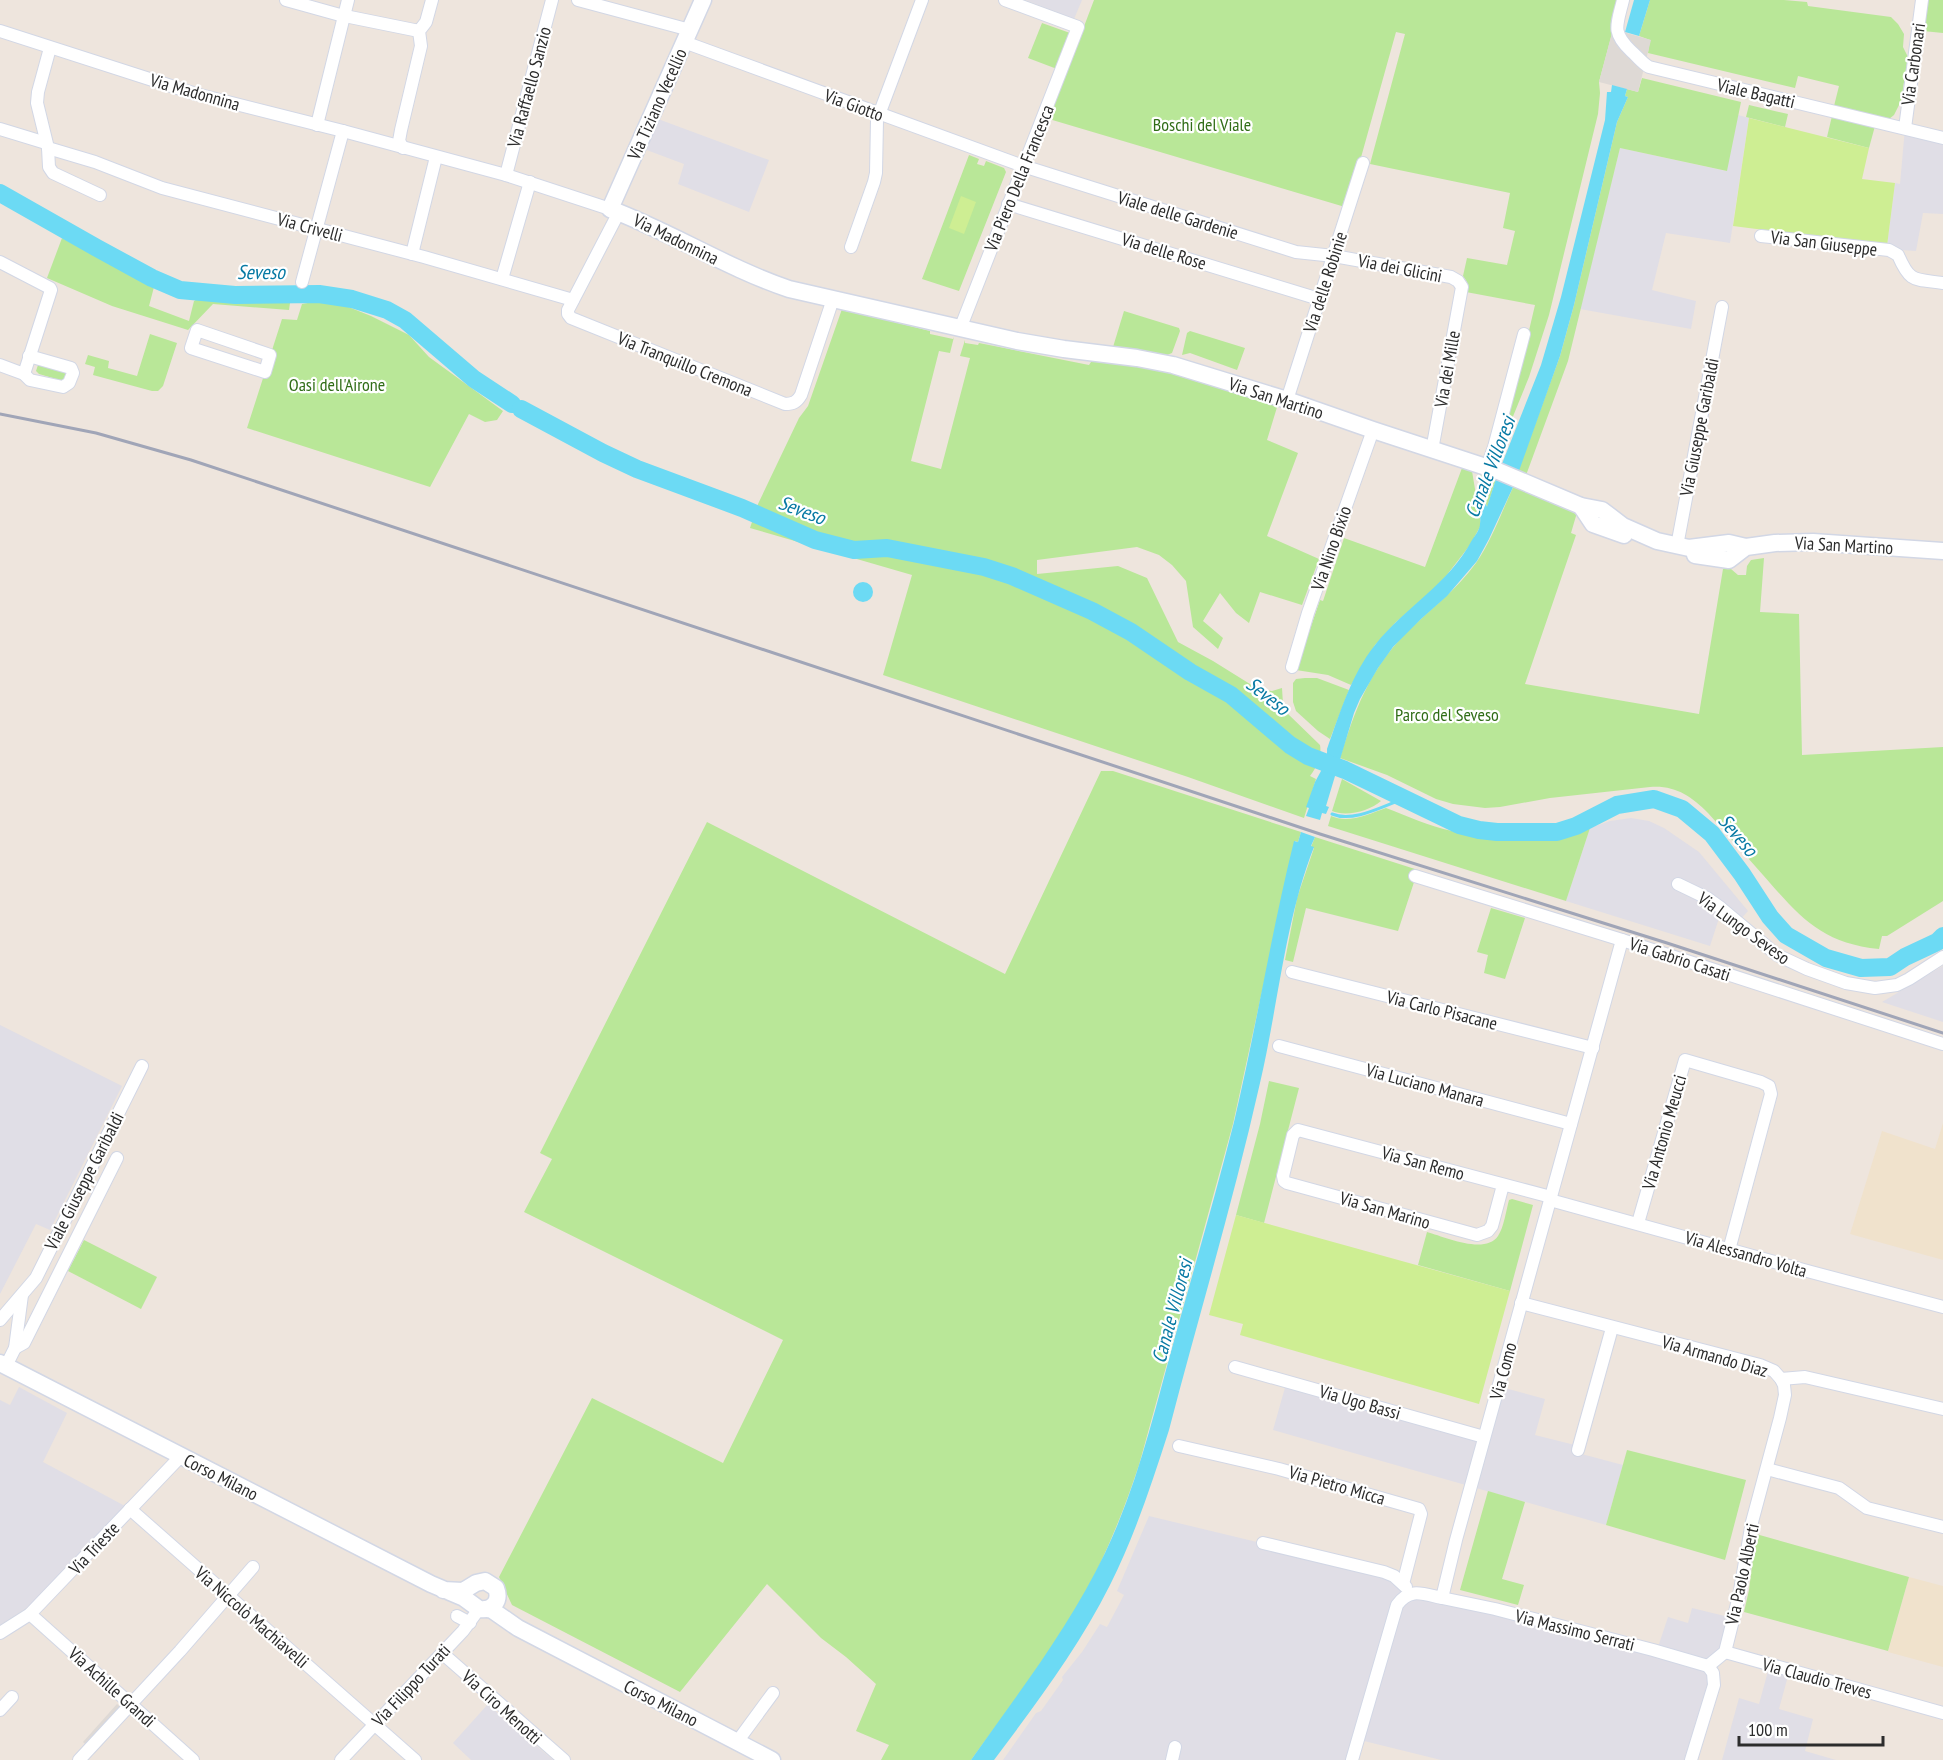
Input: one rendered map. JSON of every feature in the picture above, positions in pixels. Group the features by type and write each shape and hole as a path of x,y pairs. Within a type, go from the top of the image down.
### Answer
{"street":[{"path":"286,0 419,31"},
{"path":"317,125 348,0"},
{"path":"398,144 421,46 419,31 426,22 432,0"},
{"name":"Via Raffaello Sanzio","path":"506,175 552,0"},
{"name":"Via Giotto","path":"578,0 687,36 879,114 1023,166"},
{"name":"Via Tiziano Vecellio","path":"615,211 703,0"},
{"path":"851,247 874,182 877,152 876,126 879,114 922,0"},
{"name":"Via Piero Della Francesca","path":"960,329 1078,27 1005,0"},
{"name":"Viale Bagatti","path":"1623,0 1616,30 1624,45 1649,67 1943,138"},
{"name":"Via Carbonari","path":"1905,128 1922,0"},
{"name":"Via Madonnina","path":"0,31 196,94 398,144 506,175 615,211 760,279 789,289 960,329"},
{"path":"50,48 37,103 49,167 53,173 100,195"},
{"name":"Via Crivelli","path":"0,129 162,188 412,254 573,300"},
{"path":"302,282 343,131"},
{"path":"412,254 436,156"},
{"name":"Via delle Robinie","path":"1287,400 1363,163"},
{"name":"Viale delle Gardenie","path":"1023,166 1296,252 1334,256"},
{"path":"502,279 530,183"},
{"name":"Via delle Rose","path":"1008,204 1319,299"},
{"path":"573,300 615,211"},
{"name":"Via San Giuseppe","path":"1761,236 1889,250 1898,255 1902,266 1910,276 1922,281 1943,283"},
{"name":"Via dei Glicini","path":"1334,256 1451,277 1462,287"},
{"path":"0,262 50,288 51,291 24,374"},
{"name":"Via dei Mille","path":"1432,450 1462,287"},
{"name":"Via Tranquillo Cremona","path":"573,300 568,314 571,318 785,404 795,402 801,394 833,299"},
{"name":"Via Giuseppe Garibaldi","path":"1677,546 1722,307"},
{"name":"Via San Martino","path":"960,329 1064,349 1155,361 1287,400 1493,469 1581,506 1602,510 1618,524 1632,531 1677,546 1700,548 1729,543 1746,547 1775,543 1813,542 1943,551"},
{"path":"197,330 270,355 265,372 191,348 197,330"},
{"path":"1493,469 1494,447 1524,334"},
{"path":"0,365 24,374 30,380 63,387 69,383 73,373 71,368 29,356"},
{"name":"Via Nino Bixio","path":"1292,667 1308,613 1373,430"},
{"name":"Via San Martino","path":"1581,506 1596,525 1643,544 1671,552 1729,560 1746,547"},
{"name":"Via Gabrio Casati","path":"1415,876 1943,1044"},
{"name":"Via Lungo Seveso","path":"1678,884 1714,903 1763,944 1784,958 1846,983 1875,988 1897,984 1943,957"},
{"name":"Via Como","path":"1442,1598 1484,1437 1622,940"},
{"name":"Via Carlo Pisacane","path":"1292,972 1593,1048"},
{"name":"Via Luciano Manara","path":"1280,1046 1571,1124"},
{"name":"Via Antonio Meucci","path":"1638,1223 1685,1060 1761,1082 1770,1088 1772,1094 1729,1250"},
{"name":"Viale Giuseppe Garibaldi","path":"0,1320 36,1278 142,1066"},
{"name":"Via San Remo","path":"1296,1131 1550,1199"},
{"name":"Via San Marino","path":"1296,1131 1283,1176 1287,1183 1470,1234 1483,1234 1488,1231 1494,1219 1503,1185"},
{"name":"Viale Giuseppe Garibaldi","path":"3,1365 15,1348 24,1343 117,1158"},
{"name":"Via Alessandro Volta","path":"1550,1199 1943,1307"},
{"name":"Viale Giuseppe Garibaldi","path":"15,1348 22,1294"},
{"name":"Via Armando Diaz","path":"1521,1303 1760,1365 1774,1371 1781,1379 1805,1377 1943,1409"},
{"path":"1578,1450 1612,1328"},
{"name":"Corso Milano","path":"3,1365 443,1590 457,1591 482,1602 518,1628 772,1760"},
{"name":"Via Ugo Bassi","path":"1235,1367 1484,1437"},
{"name":"Via Paolo Alberti","path":"1725,1652 1739,1596 1752,1522 1785,1395 1781,1379"},
{"name":"Via Pietro Micca","path":"1179,1446 1279,1468 1419,1509 1421,1514 1407,1588"},
{"name":"Via Trieste","path":"0,1633 30,1614 181,1456"},
{"path":"1767,1469 1839,1488 1867,1508 1943,1527"},
{"name":"Via Niccolò Machiavelli","path":"130,1509 415,1760"},
{"path":"1263,1543 1384,1572 1394,1576 1407,1588 1442,1598"},
{"path":"80,1760 253,1567"},
{"path":"1352,1760 1394,1612 1407,1588"},
{"name":"Via Massimo Serrati","path":"1442,1598 1631,1644 1708,1666"},
{"name":"Via Filippo Turati","path":"341,1760 470,1623 482,1602"},
{"name":"Via Achille Grandi","path":"30,1614 193,1760"},
{"path":"457,1616 470,1623"},
{"path":"1690,1760 1713,1692 1715,1679 1708,1666 1725,1652"},
{"name":"Via Claudio Treves","path":"1725,1652 1943,1713"},
{"name":"Via Ciro Menotti","path":"442,1653 561,1758"},
{"path":"737,1742 773,1693"},
{"path":"0,1710 12,1697"},
{"path":"1172,1760 1175,1747"}],"shaded area":[{"path":"1026,0 1082,0 1074,19"},
{"path":"1613,29 1651,40 1638,92 1599,82"},
{"path":"1738,115 1749,118 1730,243 1666,233 1652,290 1696,301 1691,329 1580,309 1620,148 1726,171"},
{"path":"658,119 769,160 749,212 678,184 684,164 644,149"},
{"path":"1905,128 1943,137 1943,214 1923,213 1916,251 1887,246 1895,183 1900,184"},
{"path":"1631,818 1649,821 1664,828 1699,852 1748,911 1736,924 1721,912 1710,946 1566,901 1590,828 1610,821"},
{"path":"1943,966 1943,1022 1882,1002"},
{"path":"0,1025 122,1086 50,1230 36,1224 0,1294"},
{"path":"1943,1123 1943,1260 1850,1234 1882,1131 1935,1149"},
{"path":"1286,1384 1486,1440 1501,1387 1545,1399 1535,1435 1575,1445 1574,1452 1623,1465 1606,1525 1273,1430"},
{"path":"19,1387 67,1413 43,1462 125,1506 50,1587 26,1608 0,1625 0,1400 10,1405"},
{"path":"1149,1516 1257,1542 1270,1548 1391,1579 1409,1599 1441,1603 1494,1615 1655,1656 1668,1617 1688,1623 1692,1608 1733,1618 1711,1674 1690,1760 1441,1760 1364,1741 1358,1760 1003,1760 1036,1713 1041,1711 1100,1624 1107,1627 1124,1595 1117,1591"},
{"path":"1909,1577 1943,1586 1943,1667 1888,1652"},
{"path":"1768,1671 1788,1676 1779,1709 1813,1719 1805,1751 1836,1760 1722,1760 1739,1698 1759,1704"},
{"path":"117,1704 129,1715 95,1753 83,1742"},
{"path":"488,1704 553,1760 471,1760 453,1743"}],"green space":[{"name":"Boschi del Viale","path":"1094,0 1621,0 1599,82 1598,114 1549,315 1529,377 1503,441 1535,305 1466,292 1467,282 1463,276 1467,258 1507,265 1515,231 1503,228 1510,193 1370,164 1405,34 1396,32 1345,207 1049,119"},
{"path":"1650,0 1784,0 1807,2 1808,6 1891,17 1904,34 1903,47 1908,57 1901,101 1894,115 1889,119 1834,106 1839,86 1798,76 1795,88 1648,53 1650,40 1639,36"},
{"path":"1927,0 1943,0 1943,33 1923,31"},
{"path":"1042,23 1070,33 1057,69 1028,58"},
{"path":"1642,78 1741,102 1727,171 1620,148 1568,361 1525,478 1517,474 1560,356 1617,122 1628,97 1625,96 1627,89 1638,92"},
{"path":"1749,105 1788,114 1785,127 1746,117"},
{"path":"1832,116 1875,126 1869,148 1827,137"},
{"path":"1749,118 1869,148 1862,179 1895,183 1887,246 1733,226"},
{"path":"969,155 979,159 977,164 984,166 986,161 1004,168 1006,172 959,291 922,279"},
{"path":"961,196 976,202 964,234 949,228"},
{"path":"62,238 154,287 149,306 189,321 194,301 199,298 290,303 289,310 213,304 188,330 112,306 47,278"},
{"name":"Oasi dell'Airone","path":"319,301 336,302 409,335 429,357 503,411 497,420 485,422 469,414 430,487 247,428 282,319 297,320 302,304"},
{"path":"842,309 930,331 930,334 953,339 954,337 950,353 939,351 911,461 941,469 970,358 960,356 965,340 965,343 978,345 979,343 1089,365 1093,359 1160,369 1278,404 1267,440 1298,453 1267,536 1319,559 1302,605 1260,592 1249,623 1236,613 1220,593 1203,621 1223,638 1218,649 1193,627 1186,581 1172,565 1159,555 1137,547 1037,560 1037,574 1118,566 1147,578 1178,642 1258,689 1272,691 1282,688 1286,712 1320,745 1318,761 1310,776 1316,779 1304,818 883,675 912,575 750,528 758,504 799,418 808,406"},
{"path":"1124,311 1179,328 1172,353 1167,355 1113,347"},
{"path":"1190,331 1245,348 1237,370 1190,353 1182,355 1187,333"},
{"path":"150,334 177,343 163,386 158,391 93,375 95,367 85,364 88,355 109,361 108,368 137,376"},
{"path":"38,365 69,373 63,381 39,374 36,371"},
{"path":"1462,468 1472,471 1481,525 1470,545 1446,576 1396,622 1375,645 1351,685 1328,675 1296,670 1344,538 1425,567"},
{"path":"1480,473 1496,479 1487,508"},
{"name":"Parco del Seveso","path":"1514,485 1576,512 1571,533 1576,535 1525,684 1699,714 1723,569 1731,569 1738,575 1746,575 1747,566 1751,560 1764,558 1760,612 1799,614 1802,755 1943,747 1943,901 1887,936 1882,936 1879,949 1859,946 1827,934 1801,915 1708,813 1695,801 1675,790 1650,787 1485,808 1453,804 1436,799 1387,775 1340,758 1358,707 1382,662 1405,634 1451,591 1476,563 1492,535"},
{"path":"1317,678 1349,690 1330,739 1296,711 1293,702 1293,683 1296,679"},
{"path":"1101,771 1113,771 1301,832 1298,842 1295,841 1233,1124 1139,1465 1120,1519 1097,1571 1067,1625 1041,1664 971,1760 881,1760 889,1745 856,1731 876,1684 821,1638 767,1584 680,1692 512,1605 499,1577 592,1398 723,1463 783,1340 524,1212 552,1159 540,1153 707,822 1005,974"},
{"path":"1342,779 1381,801 1371,808 1358,812 1332,811"},
{"path":"1386,808 1443,829 1486,836 1556,835 1590,828 1566,901 1328,826 1331,816 1351,819"},
{"path":"1315,837 1418,870 1398,931 1306,908 1293,962 1285,960 1297,898 1314,848 1311,847"},
{"path":"1491,908 1525,918 1505,979 1484,973 1488,955 1477,952"},
{"path":"1269,1081 1299,1088 1264,1223 1236,1215"},
{"path":"1509,1200 1533,1205 1510,1291 1418,1265 1427,1232 1464,1243 1484,1244 1492,1241 1500,1232"},
{"path":"1236,1215 1510,1291 1479,1404 1240,1335 1243,1324 1209,1315"},
{"path":"84,1240 157,1277 141,1309 68,1271"},
{"path":"1627,1450 1746,1480 1725,1560 1606,1525"},
{"path":"1488,1491 1525,1502 1502,1579 1524,1585 1518,1605 1460,1590"},
{"path":"1756,1534 1909,1577 1888,1651 1744,1612"}],"water":[{"path":"1634,0 1650,0 1639,36 1625,32"},
{"path":"1612,85 1627,89 1625,96 1628,97 1617,122 1560,356 1514,485 1477,561 1447,596 1393,647 1378,668 1354,713 1326,806 1329,807 1326,814 1322,813 1320,820 1306,816 1309,808 1306,807 1315,782 1325,763 1327,749 1359,669 1387,631 1451,570 1479,528 1478,501 1484,499 1487,507 1541,365 1561,297 1605,120 1607,92 1611,92"},
{"path":"863,582 870,585 873,592 870,599 863,602 856,599 853,592 856,585"},
{"name":"Canale Villoresi","path":"1301,832 1315,837 1311,846 1314,847 1289,933 1260,1083 1228,1213 1169,1430 1149,1489 1110,1585 1071,1653 994,1760 971,1760 1043,1659 1076,1607 1105,1553 1127,1500 1153,1419 1227,1149 1294,841 1298,842"}],"waterway":[{"name":"Seveso","path":"0,193 152,278 180,290 235,295 319,294 352,299 387,310 405,320 474,379 512,404"},
{"name":"Seveso","path":"521,409 637,469 742,508 815,540 854,550 887,548 984,567 1012,576 1092,611 1131,632 1190,672 1231,695 1290,745 1308,756 1345,770 1459,825 1497,832 1557,832 1576,826 1617,805 1654,799 1682,809 1712,834 1770,917 1786,935 1826,958 1861,968 1890,967 1937,942 1943,936"},
{"path":"1332,814 1358,815 1403,799"}],"railway":[{"path":"0,414 96,433 191,460 1320,834 1943,1033"}]}
